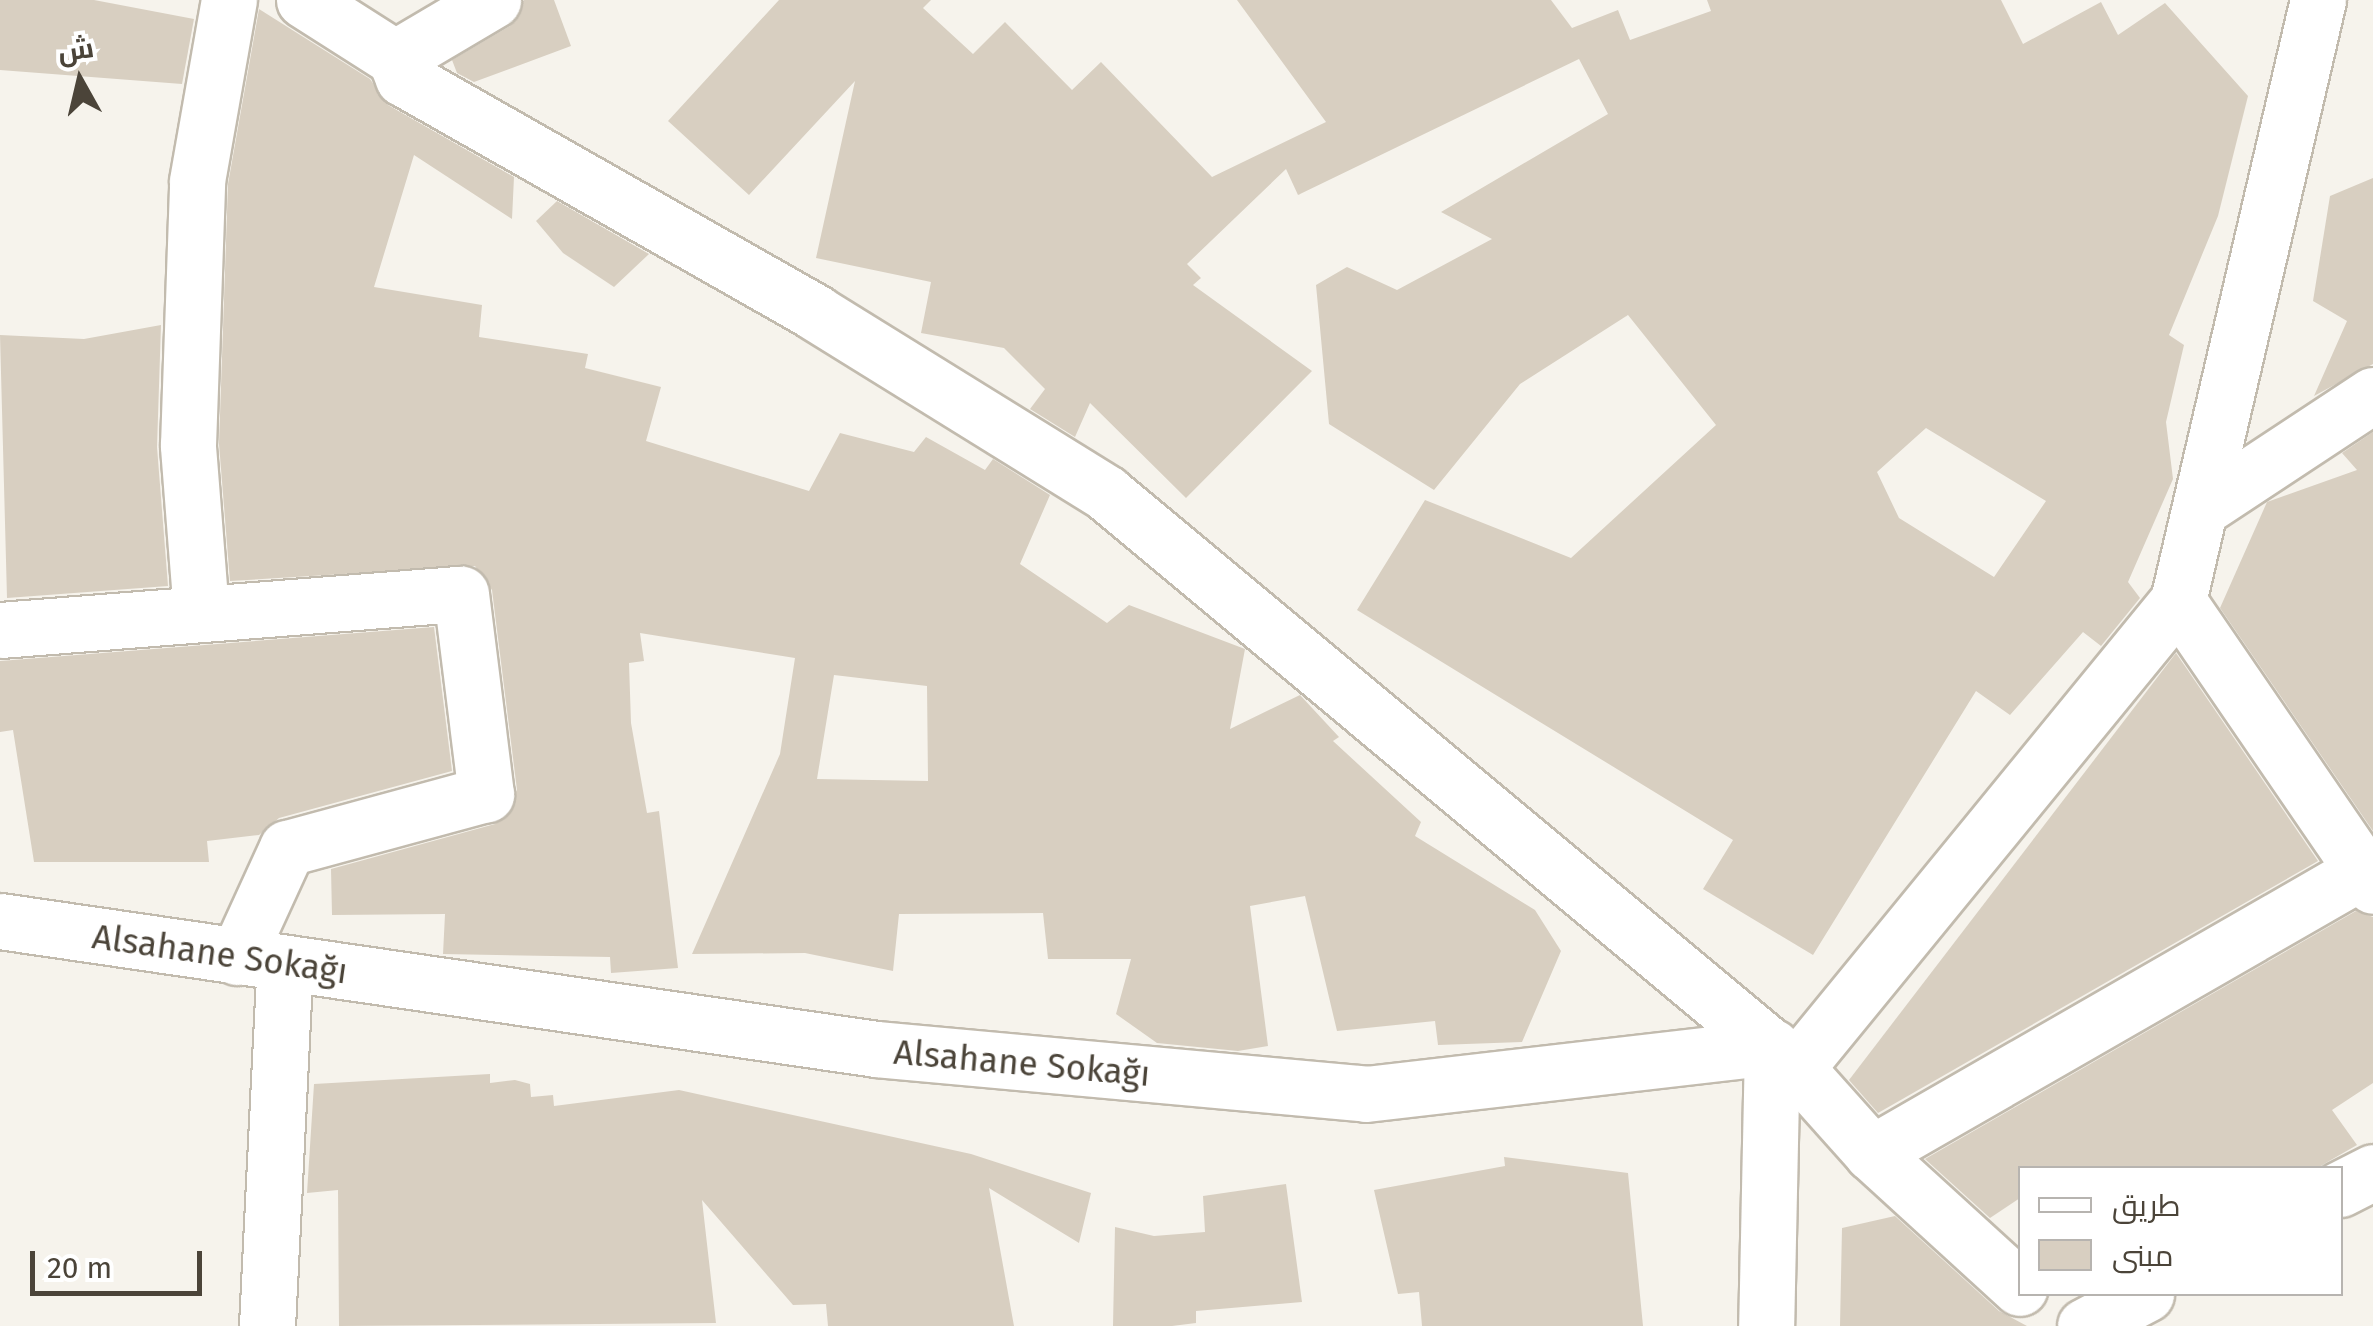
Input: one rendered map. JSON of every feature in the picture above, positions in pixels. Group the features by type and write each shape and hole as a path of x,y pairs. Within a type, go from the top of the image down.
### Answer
{"street":[{"path":"201,612 188,444 197,181 229,0"},
{"path":"304,0 394,58 403,78 816,313 1106,493 1784,1058 1872,1153 2018,1286"},
{"path":"394,58 493,0"},
{"path":"1766,1326 1784,1058 2178,601 2318,0"},
{"path":"2200,509 2373,395"},
{"path":"0,630 461,594 486,794 287,848 261,960 268,1326"},
{"path":"1872,1153 2369,874 2178,601"},
{"name":"Alsahane Sokağı","path":"0,921 876,1049 1366,1094 1784,1058"},
{"path":"2343,1187 2373,1172"},
{"path":"2028,1296 2062,1326"},
{"path":"2085,1326 2142,1296"}],"building":[{"path":"0,0 94,0 194,19 182,84 0,70"},
{"path":"524,0 554,0 571,46 474,82 457,73 452,60 510,26"},
{"path":"779,0 931,0 923,8 973,54 1005,22 1072,90 1101,62 1212,177 1326,122 1237,0 1551,0 1572,28 1618,10 1630,40 1711,11 1707,0 2001,0 2023,44 2101,2 2118,35 2165,3 2248,96 2218,216 2169,335 2184,345 2166,422 2173,479 2128,582 2140,598 2101,646 2083,632 2010,715 1976,691 1813,955 1703,889 1733,840 1357,610 1425,500 1571,558 1716,425 1628,315 1520,384 1434,490 1329,424 1316,285 1347,267 1397,290 1492,239 1441,212 1608,114 1579,59 1298,195 1286,169 1187,264 1201,278 1193,285 1312,371 1186,498 1090,403 1075,437 1030,409 1045,389 1004,348 921,333 931,282 816,258 855,81 749,195 668,121","holes":["1926,428 2046,501 1994,577 1899,518 1877,472"]},
{"path":"259,9 370,79 388,105 514,177 512,219 414,155 374,287 482,305 479,337 588,354 585,368 661,387 646,441 809,491 840,433 914,452 926,437 985,470 993,459 1050,495 1020,564 1107,623 1129,605 1245,649 1230,729 1300,695 1339,737 1333,741 1421,822 1415,836 1535,910 1561,951 1522,1042 1438,1045 1435,1021 1337,1031 1305,896 1250,906 1268,1046 1238,1051 1157,1043 1116,1014 1131,959 1048,959 1043,913 899,914 893,971 805,953 692,954 780,754 795,658 640,633 644,661 629,663 631,723 647,813 659,811 678,968 611,973 610,957 443,954 445,914 332,915 331,869 495,824 517,790 492,590 475,566 230,581 219,444 228,184","holes":["834,675 927,686 928,781 817,779"]},
{"path":"2373,178 2373,364 2314,396 2347,321 2313,301 2330,196"},
{"path":"557,201 649,254 614,287 563,253 536,221"},
{"path":"161,325 157,447 168,586 7,598 0,335 84,339"},
{"path":"2373,432 2373,831 2220,608 2267,502 2357,470 2342,453"},
{"path":"434,627 452,771 279,818 259,835 207,841 209,862 34,862 13,730 0,732 0,661"},
{"path":"2176,653 2318,861 1878,1113 1849,1080"},
{"path":"2356,911 2373,917 2373,1083 2332,1110 2357,1145 2320,1166 2018,1166 2018,1199 1990,1218 1925,1159"},
{"path":"490,1074 490,1083 515,1080 530,1084 531,1097 553,1095 554,1106 679,1090 971,1154 1091,1193 1079,1243 989,1188 1014,1326 828,1326 826,1304 793,1305 702,1200 716,1323 339,1326 338,1190 307,1193 314,1084"},
{"path":"1504,1157 1628,1173 1643,1326 1422,1326 1419,1292 1398,1294 1374,1190 1505,1166"},
{"path":"1286,1184 1302,1302 1196,1311 1196,1323 1113,1326 1115,1227 1154,1236 1205,1232 1203,1196"},
{"path":"1895,1216 1999,1311 2027,1326 1840,1326 1842,1228"}]}
